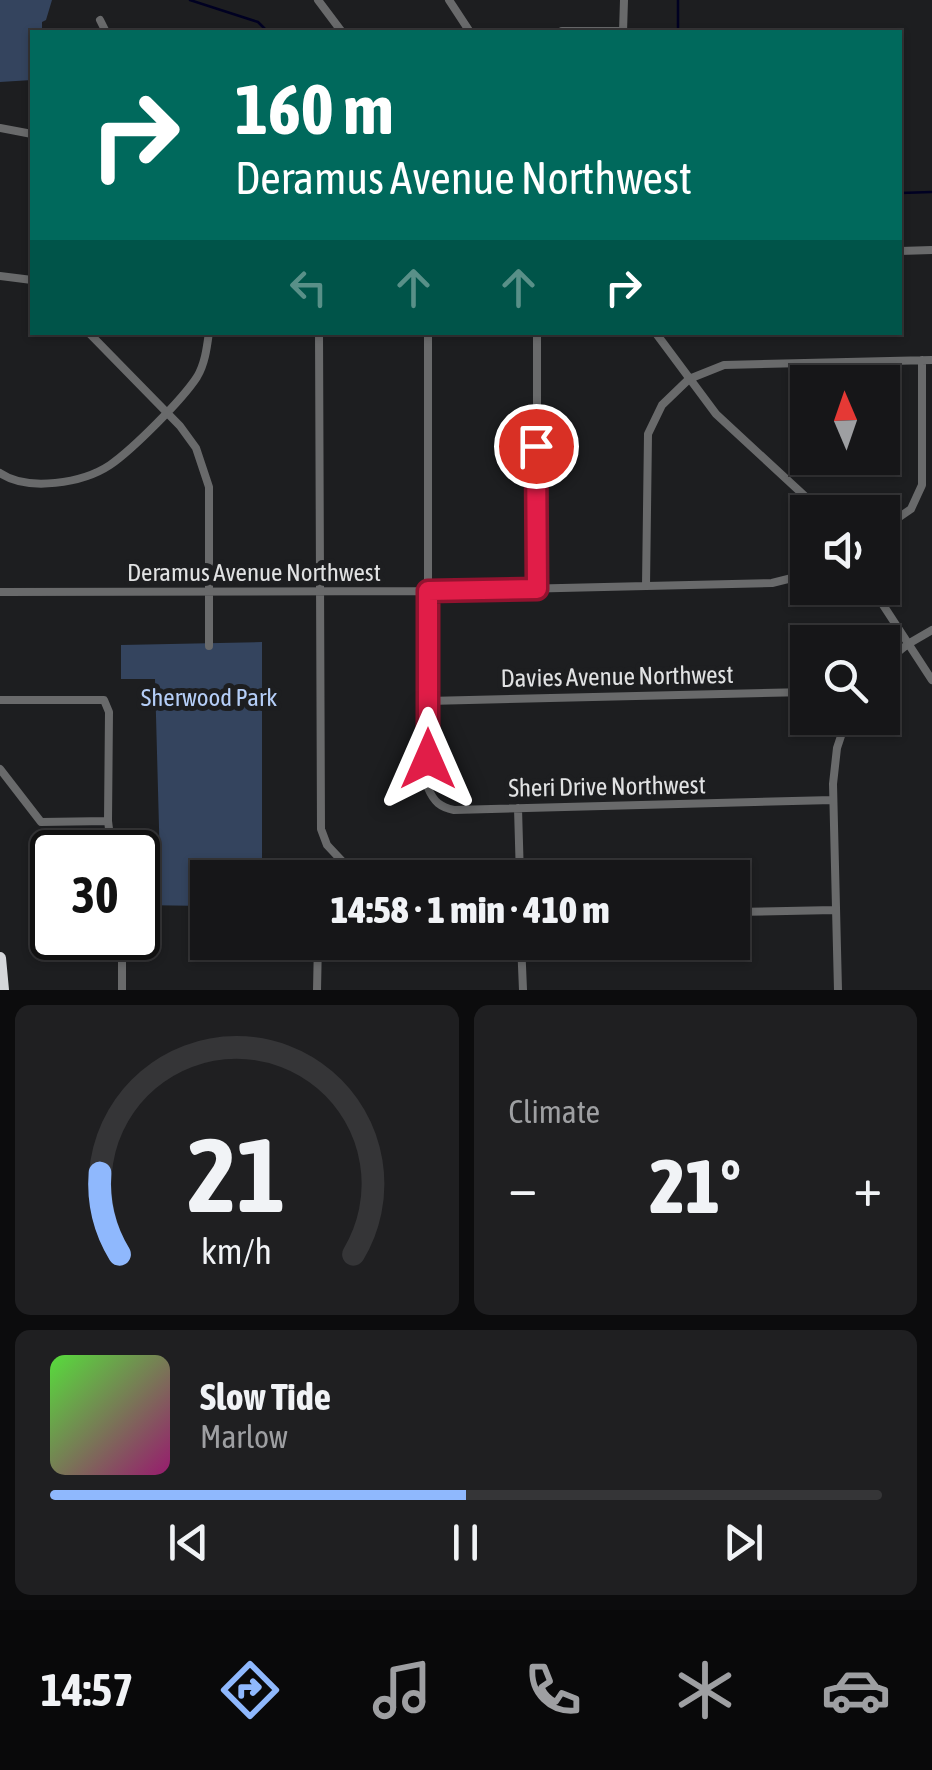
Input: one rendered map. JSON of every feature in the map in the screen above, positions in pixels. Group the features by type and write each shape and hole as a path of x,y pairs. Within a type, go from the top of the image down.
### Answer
{"highway":[{"path":"0,958 3,990"}],"street":[{"path":"318,0 340,30"},
{"path":"450,0 469,30"},
{"path":"624,0 624,30"},
{"path":"100,20 105,30"},
{"path":"0,128 30,134"},
{"path":"902,251 932,250"},
{"path":"0,276 30,280"},
{"path":"91,335 165,412 196,448 205,466 209,487 209,646"},
{"path":"0,473 10,480 64,481 94,474 112,464 198,375 208,335"},
{"path":"319,335 321,829 327,846 341,860"},
{"name":"Sheri Drive Northwest","path":"428,335 428,788 432,800 454,810 833,800"},
{"path":"537,335 537,589"},
{"path":"657,335 725,424 803,495"},
{"path":"646,586 648,434 662,405 690,379 724,365 927,360 922,485 911,509 900,517"},
{"name":"Deramus Avenue Northwest","path":"0,592 428,591 772,582 790,578"},
{"path":"883,605 932,680"},
{"path":"900,651 932,630"},
{"name":"Davies Avenue Northwest","path":"428,701 790,692"},
{"path":"0,700 104,700 109,712 109,830"},
{"path":"838,990 833,800 841,735"},
{"path":"0,768 41,822 108,821"},
{"path":"518,808 519,860"},
{"path":"750,912 836,910"},
{"path":"122,960 122,990"},
{"path":"317,990 318,960"},
{"path":"522,960 523,990"}],"green space":[{"path":"0,0 52,0 42,30 30,30 30,80 0,82"},
{"name":"Sherwood Park","path":"262,642 262,860 190,860 190,906 160,905 155,679 121,679 121,645"}],"waterway":[{"path":"190,0 258,22 266,30"},
{"path":"678,0 678,30"},
{"path":"902,193 932,192"}],"route":[{"path":"428,759 428,591 537,589 536,446"}]}
